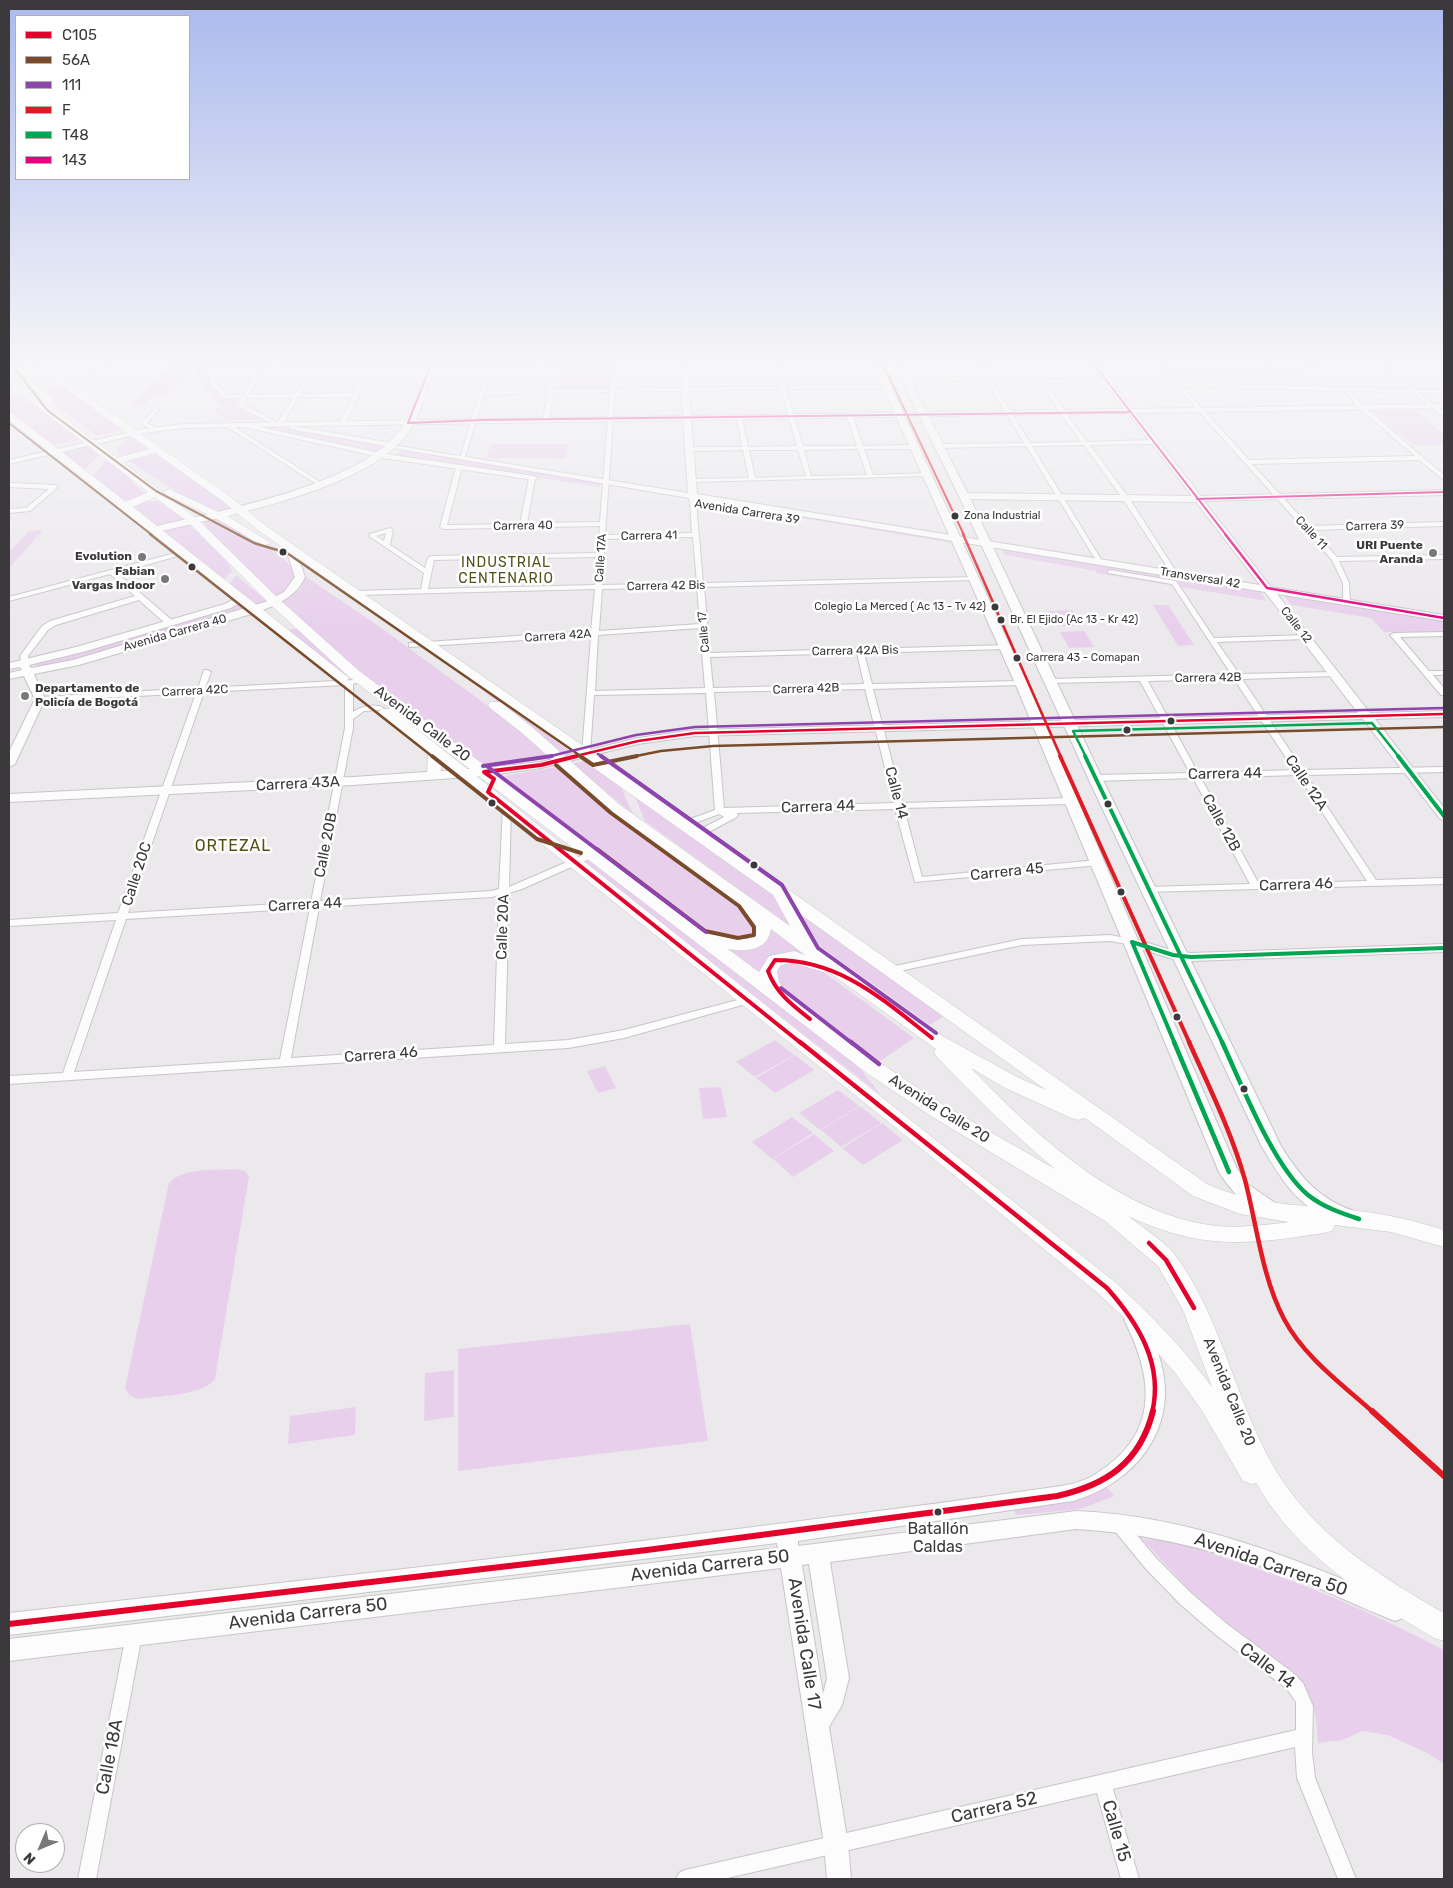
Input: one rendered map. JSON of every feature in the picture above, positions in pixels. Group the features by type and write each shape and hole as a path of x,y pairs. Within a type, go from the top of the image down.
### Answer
{"highway":[{"name":"Avenida Calle 20","path":"54,450 255,610 356,682 584,854 702,937 852,1051 938,1111 1106,1210 1149,1243 1166,1260 1194,1308 1258,1463 1273,1490 1292,1515 1347,1568 1377,1590 1444,1630"},
{"name":"Avenida Calle 20","path":"104,450 192,520 274,602 300,624 380,708 464,773 489,781 507,807 541,834 584,854 749,1000 1107,1288 1149,1327 1184,1367 1211,1404 1259,1484 1292,1533 1317,1558 1346,1580 1398,1612 1444,1630"},
{"path":"107,450 173,495 214,514 257,538 298,566 358,593 1200,1190 1215,1198 1251,1209 1281,1214 1365,1220 1444,1239"},
{"path":"120,459 157,450"},
{"path":"157,450 290,547 325,578 527,730 563,760 606,801 932,1038 1010,1082 1095,1122 1152,1156"},
{"path":"124,507 146,499 155,492"},
{"path":"257,538 290,547"},
{"path":"225,586 234,571 234,561"},
{"path":"282,630 300,624"},
{"path":"462,680 481,680"},
{"path":"434,775 436,752"},
{"path":"626,782 645,829"},
{"path":"778,890 813,952"},
{"path":"702,937 738,944 758,941 761,938 762,929 744,902"},
{"path":"777,993 770,982 768,971 775,960 784,957 794,957 819,964 856,984"},
{"path":"932,1038 966,1075 1060,1163 1109,1196 1151,1219 1180,1229 1216,1234 1243,1235 1365,1220"},
{"path":"852,1051 914,1131"}],"main road":[{"path":"154,530 239,509 336,481 390,450"},
{"path":"916,450 1021,683 1233,1178 1250,1196 1281,1214"},
{"path":"940,450 964,496 1095,778 1272,1147 1298,1188 1331,1211 1365,1220"},
{"path":"239,509 320,484 350,472 383,455"},
{"name":"Avenida Carrera 40","path":"17,666 231,605 241,599"},
{"name":"Calle 12","path":"1369,719 1444,816"},
{"path":"1072,728 1264,722"},
{"path":"712,736 880,732"},
{"name":"Avenida Carrera 50","path":"134,1635 1076,1520 1117,1522 1170,1531 1221,1544 1291,1567 1398,1612"}],"street":[{"path":"9,460 54,450"},
{"path":"266,450 320,484"},
{"path":"359,450 383,455"},
{"name":"Avenida Carrera 39","path":"420,450 606,485 958,542"},
{"path":"462,457 464,450"},
{"name":"Calle 17A","path":"590,756 590,693 609,450"},
{"name":"Calle 17","path":"688,450 720,811"},
{"path":"744,450 752,479"},
{"path":"802,450 809,478"},
{"path":"862,450 870,476"},
{"path":"1032,450 1099,561"},
{"name":"Calle 12A","path":"1089,450 1126,498 1211,640 1373,883"},
{"name":"Calle 12","path":"1159,450 1369,719"},
{"name":"Calle 11","path":"1235,450 1336,559 1346,583 1346,601"},
{"path":"1412,450 1444,478"},
{"name":"Avenida Carrera 39","path":"383,455 532,478 606,485"},
{"path":"1246,462 1421,458"},
{"name":"Carrera 40","path":"459,467 443,527 603,524"},
{"path":"692,481 928,475"},
{"path":"523,526 532,478"},
{"path":"9,485 52,486 55,488 30,509 9,511"},
{"path":"964,496 1197,499 1444,492"},
{"name":"Carrera 39","path":"1306,528 1444,524"},
{"name":"Carrera 41","path":"602,537 696,535"},
{"name":"Transversal 42","path":"958,542 986,543 1099,561 1174,578"},
{"path":"387,545 427,572"},
{"path":"290,547 298,566"},
{"path":"9,599 183,553"},
{"path":"424,591 430,558 601,555"},
{"path":"1336,559 1444,557"},
{"name":"Avenida Carrera 40","path":"9,676 17,666 89,659 255,610 287,594 300,577 298,566"},
{"path":"112,572 170,623"},
{"name":"Transversal 42","path":"1110,572 1267,588 1444,618"},
{"name":"Carrera 42 Bis","path":"358,593 974,578"},
{"path":"9,764 40,699 37,688 17,666 45,628 64,618 140,597"},
{"name":"Carrera 42A","path":"412,645 703,626"},
{"path":"1444,634 1394,635 1444,693"},
{"path":"1211,640 1305,637"},
{"name":"Carrera 42A Bis","path":"706,653 1004,646"},
{"name":"Calle 14","path":"860,650 918,880"},
{"name":"Calle 20C","path":"67,1076 207,672"},
{"path":"1427,673 1444,673"},
{"name":"Carrera 42B","path":"1051,681 1236,678 1334,674"},
{"name":"Calle 12B","path":"1143,680 1256,887"},
{"name":"Carrera 42C","path":"40,699 356,682"},
{"name":"Calle 20B","path":"284,1061 339,782 356,682"},
{"name":"Carrera 42B","path":"590,693 1021,683"},
{"path":"351,716 362,709 380,708"},
{"path":"1264,722 1369,719 1444,714"},
{"path":"1369,719 1444,721"},
{"path":"880,732 1072,728"},
{"name":"Carrera 43A","path":"9,798 339,782 464,773 489,781 563,760 590,756 655,738 712,736"},
{"name":"Carrera 44","path":"1095,778 1444,769"},
{"name":"Carrera 44","path":"720,811 1071,801"},
{"name":"Calle 20A","path":"499,1047 507,807"},
{"name":"Carrera 44","path":"729,817 746,810"},
{"path":"685,824 720,811 729,817 698,834"},
{"name":"Carrera 44","path":"9,923 504,892 584,854"},
{"name":"Carrera 45","path":"918,880 1097,863"},
{"name":"Carrera 46","path":"1148,890 1444,881"},
{"path":"890,970 1022,942 1110,938 1132,942 1180,956 1444,948"},
{"name":"Carrera 46","path":"9,1080 592,1040 749,1000"},
{"name":"Avenida Calle 20","path":"1107,1288 1136,1324 1146,1345 1156,1373 1155,1403"},
{"name":"Avenida Carrera 50","path":"9,1624 786,1533 997,1505 1083,1490 1108,1478 1128,1460 1146,1433 1155,1403"},
{"name":"Calle 14","path":"1117,1522 1157,1571 1197,1611 1229,1638 1287,1678 1298,1689 1304,1703 1306,1778 1346,1879"},
{"name":"Avenida Calle 17","path":"786,1533 818,1725 836,1844 839,1879"},
{"name":"Avenida Calle 17","path":"818,1553 838,1678 834,1697 818,1725"},
{"name":"Avenida Carrera 50","path":"9,1650 134,1635"},
{"name":"Calle 18A","path":"86,1879 134,1635"},
{"name":"Carrera 52","path":"685,1879 1304,1736"},
{"name":"Calle 15","path":"1103,1783 1130,1879"}],"shaded area":[{"path":"75,450 92,450 99,455 84,470 63,453"},
{"path":"117,450 151,450 123,456"},
{"path":"403,450 602,481 600,487 395,455"},
{"path":"489,450 568,450 566,459 486,458"},
{"path":"155,452 233,507 216,511 180,494 126,459"},
{"path":"107,460 131,477 132,483 147,494 123,501 92,477"},
{"path":"697,497 950,538 953,543 698,501"},
{"path":"158,501 185,520 156,528 131,505"},
{"path":"211,516 283,558 291,566 294,573 291,584 276,597 205,526 204,521"},
{"path":"189,523 229,564 232,571 222,581 160,531"},
{"path":"43,530 9,568 9,552 29,531"},
{"path":"1002,548 1259,589 1266,601 1096,573 1096,571 1005,555"},
{"path":"237,575 268,602 255,607 231,586 231,582"},
{"path":"305,576 377,625 517,727 549,758 488,768 362,675 281,601 299,589"},
{"path":"1281,592 1444,620 1444,632 1384,632 1371,618 1291,605"},
{"path":"241,602 250,609 87,657 37,668 34,664 223,609"},
{"path":"1153,605 1168,605 1194,645 1178,646"},
{"path":"1072,610 1081,626 1057,626 1048,611"},
{"path":"298,629 348,674 346,677 288,630"},
{"path":"1084,631 1094,647 1069,648 1060,632"},
{"path":"481,683 573,751 567,754 560,754 543,737 476,685"},
{"path":"589,760 619,783 633,814 572,764"},
{"path":"563,766 602,802 742,909 755,922 756,937 744,942 703,932 504,776"},
{"path":"634,794 777,896 797,932 645,821"},
{"path":"585,860 592,860 849,1054 880,1094 584,862"},
{"path":"798,910 944,1016 930,1025 821,947"},
{"path":"764,922 805,955 791,953 764,978 721,945 749,949"},
{"path":"785,961 818,968 914,1038 879,1062 786,992 776,978 778,964"},
{"path":"775,1040 794,1055 755,1077 736,1062"},
{"path":"795,1055 814,1070 775,1093 756,1078"},
{"path":"605,1066 616,1088 598,1093 587,1071"},
{"path":"721,1087 727,1117 703,1119 699,1088"},
{"path":"838,1090 859,1106 820,1130 799,1113"},
{"path":"860,1106 881,1123 841,1147 821,1130"},
{"path":"792,1117 813,1133 772,1159 752,1142"},
{"path":"882,1123 903,1140 863,1165 842,1148"},
{"path":"814,1134 834,1151 793,1177 773,1159"},
{"path":"239,1169 246,1172 249,1176 215,1379 209,1385 191,1392 137,1399 129,1395 125,1388 169,1183 184,1174 192,1172"},
{"path":"690,1324 708,1441 458,1471 458,1349"},
{"path":"454,1370 454,1417 424,1421 425,1373"},
{"path":"356,1407 355,1435 288,1444 290,1416"},
{"path":"1107,1487 1114,1496 1081,1509 1016,1515 1014,1510 1075,1500"},
{"path":"1142,1539 1166,1541 1189,1547 1289,1580 1367,1613 1444,1650 1444,1764 1429,1754 1388,1735 1362,1731 1343,1740 1318,1743 1316,1718 1311,1701 1301,1680 1241,1635 1188,1589"}],"transit line":[{"name":"56A","path":"43,450 537,839 581,853"},
{"name":"56A","path":"101,450 156,491 254,543 287,553 593,765 661,751 713,746 1444,727"},
{"name":"F","path":"924,450 966,540 1083,809 1212,1093 1244,1178 1271,1287 1284,1319 1296,1338 1331,1374 1444,1476"},
{"name":"143","path":"1160,450 1267,588 1444,618"},
{"name":"143","path":"1197,499 1444,492"},
{"name":"111","path":"483,766 540,759 636,735 695,727 1444,708"},
{"name":"C105","path":"484,772 541,765 638,741 695,733 1444,714"},
{"name":"T48","path":"1359,1219 1328,1208 1306,1194 1289,1174 1272,1147 1073,731 1372,723 1444,816"},
{"name":"111","path":"598,754 782,885 818,948 936,1033"},
{"name":"56A","path":"556,765 611,813 739,906 754,927 754,935 738,938 705,931 597,849"},
{"name":"111","path":"488,767 706,932"},
{"name":"C105","path":"9,1624 647,1550 1057,1496 1089,1487 1107,1478 1122,1467 1134,1454 1143,1439 1154,1405 1156,1387 1154,1369 1149,1351 1141,1334 1107,1288 488,792 494,779 484,772"},
{"name":"T48","path":"1132,942 1173,955 1191,957 1444,948"},
{"name":"T48","path":"1132,942 1229,1172"},
{"name":"C105","path":"810,1019 779,993 768,971 775,960 797,960 819,964 839,973 878,997 932,1038"},
{"name":"111","path":"781,988 879,1064"},
{"name":"C105","path":"1149,1243 1166,1260 1194,1308"}],"place":[{"name":"Zona Industrial","path":"955,516"},
{"name":"URI Puente Aranda","path":"1433,553"},
{"name":"Evolution","path":"142,557"},
{"name":"Fabian Vargas Indoor","path":"165,579"},
{"name":"Colegio La Merced ( Ac 13 - Tv 42)","path":"995,607"},
{"name":"Br. El Ejido (Ac 13 - Kr 42)","path":"1001,620"},
{"name":"Carrera 43 - Comapan","path":"1017,658"},
{"name":"Departamento de Policía de Bogotá","path":"25,696"},
{"name":"Batallón Caldas","path":"938,1512"}],"district":[{"name":"INDUSTRIAL CENTENARIO","path":"506,572"},
{"name":"ORTEZAL","path":"233,846"}]}
